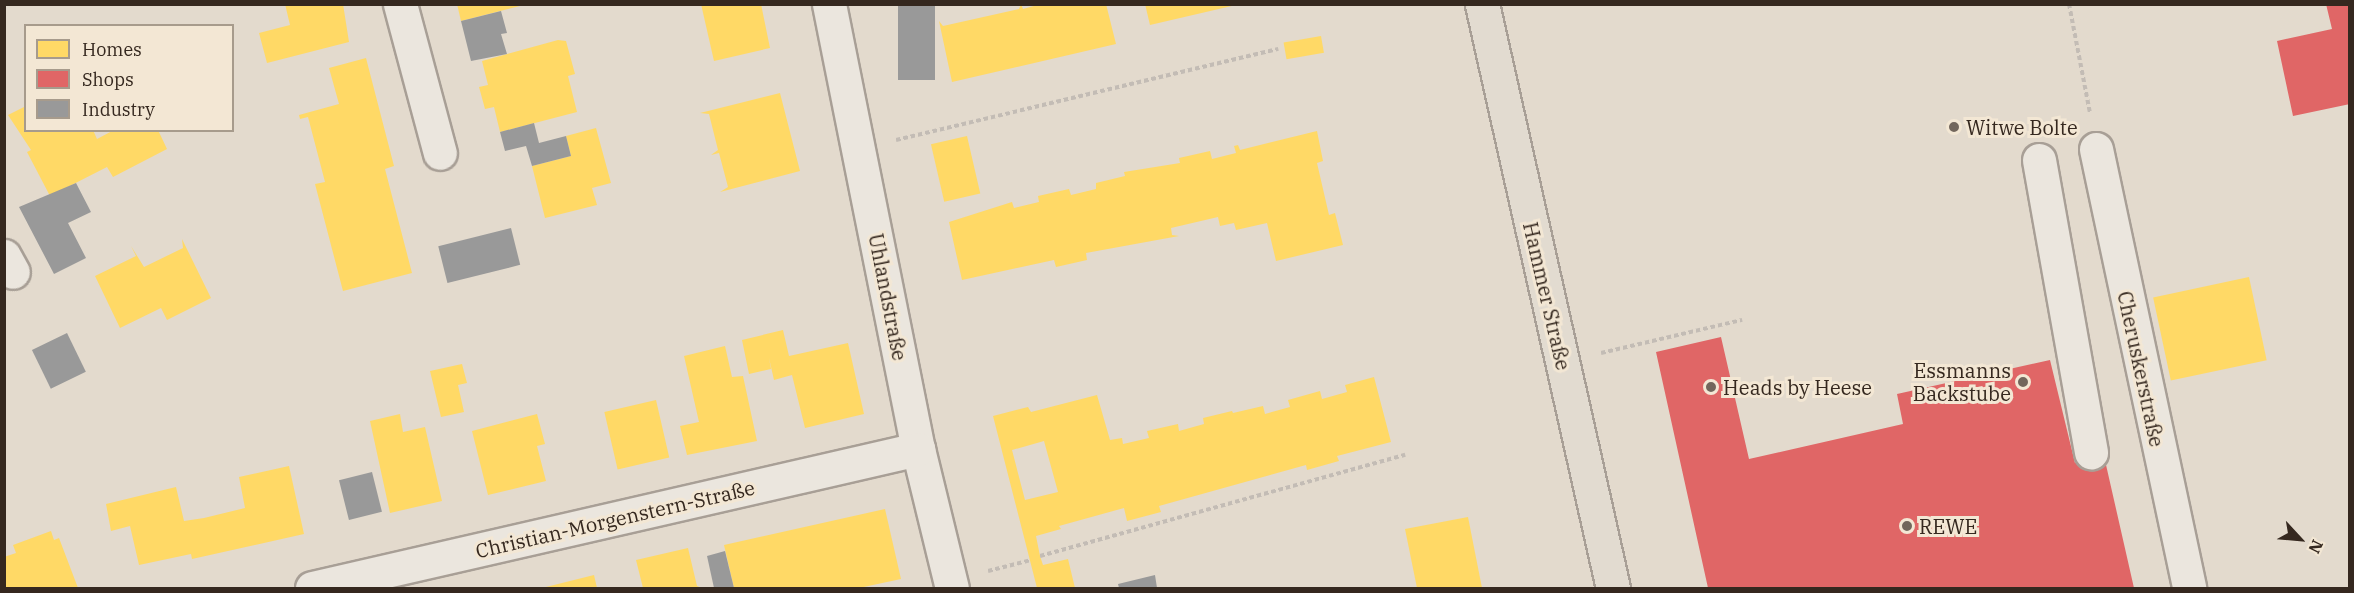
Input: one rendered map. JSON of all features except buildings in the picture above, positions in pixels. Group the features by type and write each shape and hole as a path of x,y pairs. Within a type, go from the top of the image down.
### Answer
{"main road":[{"name":"Hammer Straße","path":"1482,4 1612,588"}],"street":[{"path":"400,4 440,153"},
{"name":"Uhlandstraße","path":"829,4 918,449 952,588"},
{"name":"Cheruskerstraße","path":"2096,149 2189,588"},
{"path":"2039,160 2091,452"},
{"name":"Christian-Morgenstern-Straße","path":"312,588 918,449"}],"path":[{"path":"2069,4 2096,149"},
{"path":"858,149 1278,49"},
{"path":"1562,362 1742,320"},
{"path":"1040,556 1405,455"}],"place":[{"name":"Witwe Bolte","path":"1954,127"},
{"name":"Essmanns Backstube","path":"2023,382"},
{"name":"Heads by Heese","path":"1711,387"},
{"name":"REWE","path":"1907,526"}]}
